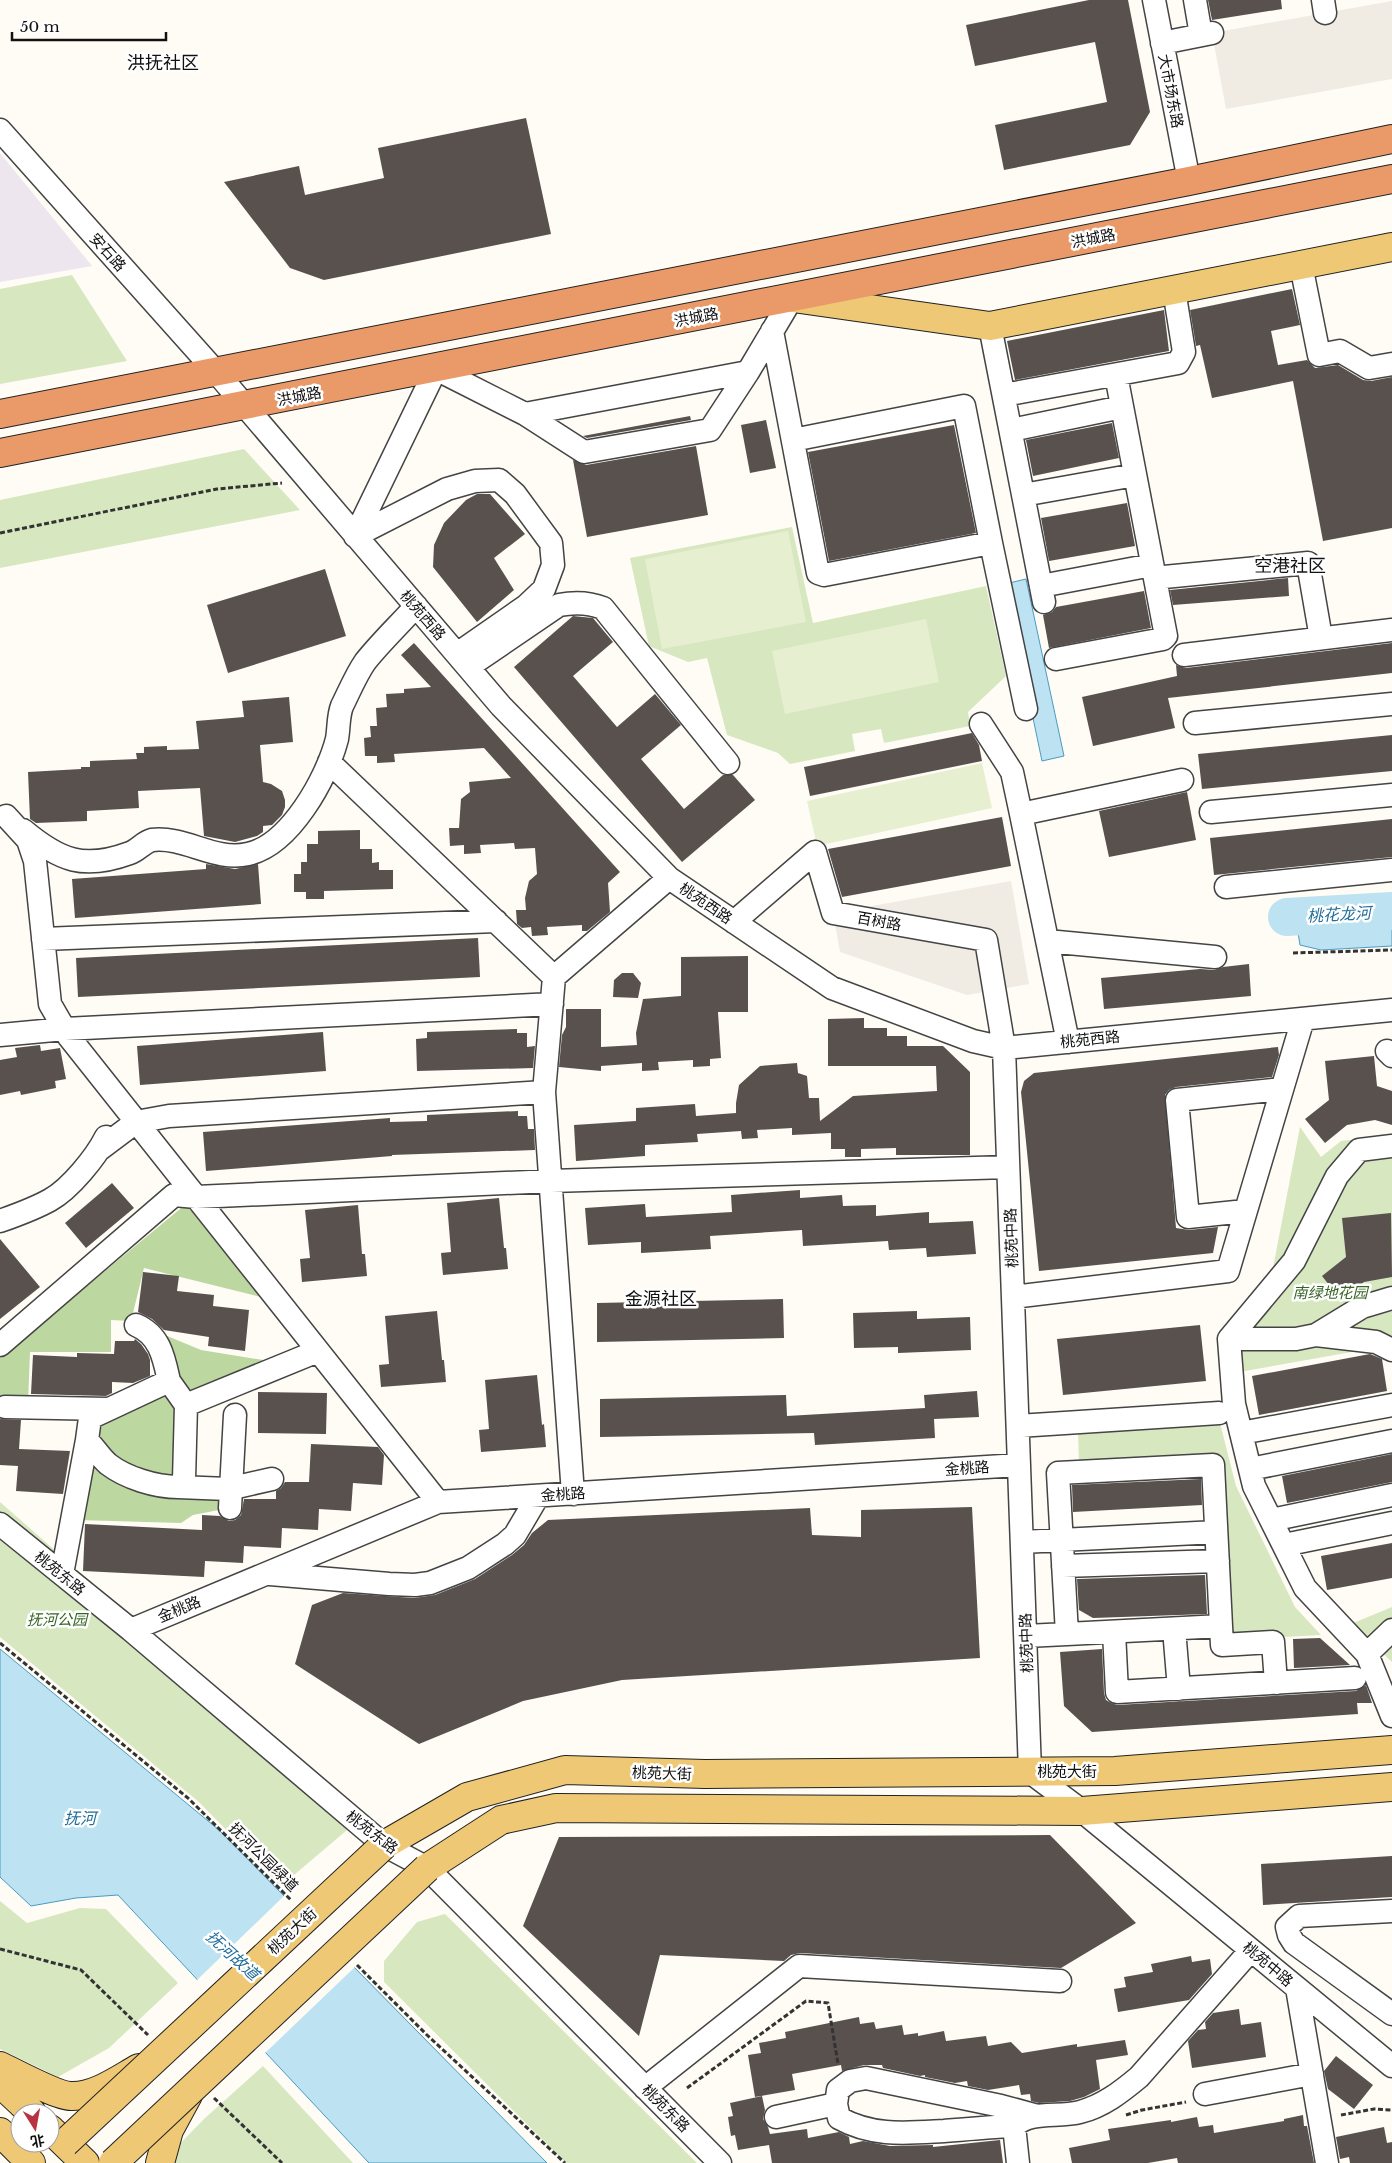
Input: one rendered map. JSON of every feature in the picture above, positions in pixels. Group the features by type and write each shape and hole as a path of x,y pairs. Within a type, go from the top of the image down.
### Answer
{"highway":[{"path":"0,414 217,373 1392,140"},
{"name":"洪城路","path":"0,453 244,407 1392,178"}],"main road":[{"path":"792,298 990,326 1392,247"},
{"name":"桃苑大街","path":"60,2134 152,2062 384,1845 467,1797 565,1770 705,1774 1115,1771 1392,1750"},
{"path":"113,2163 427,1868 501,1820 556,1808 1082,1811 1392,1787"},
{"path":"0,2066 37,2084 71,2096 94,2092 152,2062"},
{"path":"0,2083 21,2103"},
{"path":"160,2163 169,2130 190,2090"},
{"path":"0,2132 31,2163"},
{"path":"60,2138 85,2163"}],"street":[{"name":"大市场东路","path":"1154,0 1189,181"},
{"path":"1162,43 1207,34 1195,0"},
{"name":"安石路","path":"0,130 217,373"},
{"path":"1301,265 1319,355 1340,351 1369,368 1392,364"},
{"path":"1004,395 1178,363 1184,352 1174,290"},
{"path":"355,536 436,368 525,414 584,452 710,430 748,372 792,298"},
{"path":"990,326 1042,594 1158,571 1308,563 1321,638"},
{"path":"772,331 818,573 824,575 991,543"},
{"path":"525,414 748,372"},
{"name":"桃苑西路","path":"217,373 244,407 501,706 669,878 832,988 974,1042 1004,1048 1392,1010"},
{"path":"1056,659 1165,637 1158,571 1135,475 1116,375"},
{"path":"793,440 964,406 1026,709"},
{"path":"1011,430 1122,407"},
{"path":"1023,495 1135,475"},
{"path":"355,536 447,489 476,481 499,480 515,494 551,543 553,565 544,589 462,660"},
{"path":"462,660 558,605 573,602 592,604 602,608 728,763"},
{"path":"3,814 42,846 64,857 84,862 107,862 133,852 149,841 166,839 221,855 246,855 264,850 290,825 319,785 337,739 341,708 365,663 416,606"},
{"path":"1184,655 1392,630"},
{"path":"1195,723 1392,704"},
{"path":"981,724 1012,772 1068,1042"},
{"path":"329,762 554,977"},
{"path":"1021,814 1182,780"},
{"path":"1211,812 1392,795"},
{"path":"3,814 28,840 35,861 50,1004 65,1030 438,1502"},
{"name":"百树路","path":"734,922 815,852 833,913 986,940 1004,1048"},
{"path":"1226,887 1392,870"},
{"path":"574,1494 544,1092 554,977 669,878"},
{"path":"43,939 496,921"},
{"path":"1047,941 1215,957"},
{"path":"0,1035 552,1004"},
{"path":"1013,1297 1228,1271 1302,1019"},
{"name":"桃苑中路","path":"1004,1048 1030,1772 1082,1811 1392,2066"},
{"path":"1245,1211 1188,1217 1177,1100 1282,1089"},
{"path":"130,1113 169,1116 544,1092"},
{"path":"0,1221 23,1213 52,1199 72,1181 130,1113"},
{"path":"1392,1146 1359,1150 1337,1176 1294,1261 1229,1339 1234,1404 1254,1486 1305,1588 1367,1654 1392,1716"},
{"path":"0,1345 174,1195 196,1197 550,1182 1008,1167"},
{"path":"1229,1339 1296,1339 1316,1334 1362,1307 1392,1298"},
{"path":"136,1325 147,1329 163,1352 169,1381 186,1405 184,1480 178,1487"},
{"path":"1316,1334 1376,1342 1392,1350"},
{"path":"186,1405 318,1351"},
{"path":"62,1574 90,1418 169,1381"},
{"path":"1241,1433 1392,1406"},
{"path":"6,1407 108,1409"},
{"path":"1018,1426 1219,1413"},
{"path":"230,1498 235,1415"},
{"path":"87,1440 108,1464 152,1485 178,1487 230,1498 272,1479"},
{"path":"1250,1470 1392,1441"},
{"name":"金桃路","path":"131,1630 438,1502 1019,1465"},
{"path":"1067,1634 1058,1473 1213,1465 1222,1645 1274,1642 1276,1683"},
{"path":"1271,1520 1392,1495"},
{"path":"266,1573 415,1586 430,1582 468,1568 506,1544 515,1535 538,1496"},
{"path":"1284,1545 1392,1523"},
{"name":"桃苑东路","path":"0,1524 131,1630 384,1845 427,1868 720,2163"},
{"path":"1022,1542 1216,1532"},
{"path":"1063,1566 1218,1561"},
{"path":"1026,1636 1221,1626"},
{"path":"1174,1629 1179,1689"},
{"path":"1367,1654 1392,1630"},
{"path":"1114,1632 1117,1692 1355,1678"},
{"path":"1392,1911 1299,1916 1288,1927 1289,1935 1294,1943 1392,2014"},
{"path":"839,2096 839,2118 855,2127 896,2134 1014,2126 1022,2118 1066,2115 1098,2106 1139,2077 1251,1950"},
{"path":"645,2088 799,1966 1060,1981"},
{"path":"1297,1988 1327,2163"},
{"path":"1205,2094 1312,2074"},
{"path":"776,2117 839,2096 850,2081 866,2078 1001,2106 1038,2116"},
{"path":"1014,2126 1018,2163"}],"path":[{"path":"0,533 217,489 308,481"},
{"path":"1293,953 1392,950"},
{"name":"抚河公园绿道","path":"0,1643 189,1799 294,1903"},
{"path":"350,1958 428,2035 565,2163"},
{"path":"687,2088 806,2001 828,2003 839,2096"},
{"path":"1320,2119 1374,2109 1392,2110"}],"shaded area":[{"path":"1392,1 1392,79 1226,109 1212,33"},
{"path":"0,153 92,266 0,282"},
{"path":"1011,881 1029,984 967,995 840,952 833,913"}],"green space":[{"path":"72,275 127,361 0,384 0,289"},
{"path":"244,449 300,510 0,568 0,500"},
{"path":"792,527 813,623 986,586 1006,676 968,712 970,726 884,743 881,729 852,734 855,751 790,764 778,753 727,735 707,658 688,662 649,646 630,558"},
{"path":"788,531 806,622 662,649 645,559"},
{"path":"926,619 939,682 785,714 772,651"},
{"path":"982,763 992,808 817,846 807,801"},
{"name":"南绿地花园","path":"1300,1127 1321,1157 1341,1141 1392,1135 1392,1359 1374,1348 1228,1374 1260,1287 1273,1268"},
{"path":"186,1204 261,1297 144,1268 131,1321 111,1320 111,1352 30,1352 28,1403 0,1403 0,1358"},
{"path":"160,1333 201,1350 269,1361 192,1399 185,1392"},
{"path":"168,1386 182,1406 174,1482 112,1461 92,1437 94,1420"},
{"path":"1220,1423 1236,1486 1295,1607 1321,1635 1228,1640 1218,1456 1079,1464 1078,1431"},
{"path":"90,1450 113,1473 226,1492 224,1509 193,1515 181,1523 77,1520"},
{"name":"抚河公园","path":"0,1502 158,1641 347,1830 281,1886 199,1802 0,1637"},
{"path":"1392,1607 1392,1662 1351,1624"},
{"path":"0,1901 27,1923 80,1908 106,1909 178,1983 109,2048 58,2077 0,2049"},
{"path":"445,1914 697,2163 566,2163 384,1982 384,1961 417,1922"},
{"path":"263,2066 353,2163 173,2163 172,2152 204,2119"}],"water":[{"path":"1026,579 1064,756 1042,761 1005,584"},
{"path":"1392,905 1392,946 1321,950 1300,945 1294,908"},
{"name":"抚河","path":"0,1649 219,1830 547,2163 369,2163 118,1895 76,1898 31,1906 0,1877"}],"pier":[{"path":"286,1894 356,1966 264,2054 196,1981"}],"building":[{"path":"1089,0 1128,0 1150,112 1130,145 1004,170 995,125 1107,102 1095,42 975,66 966,25"},
{"path":"1208,0 1281,0 1282,9 1212,20"},
{"path":"526,118 551,234 324,280 290,268 224,182 299,166 305,195 384,178 378,148"},
{"path":"1292,289 1300,325 1271,331 1278,365 1307,360 1315,368 1338,365 1363,380 1371,381 1392,377 1392,528 1323,541 1293,381 1212,398 1200,345 1196,346 1190,310"},
{"path":"1164,310 1169,351 1015,380 1007,341"},
{"path":"690,416 691,420 587,438 583,436"},
{"path":"766,420 776,468 750,473 741,425"},
{"path":"1112,423 1119,458 1033,476 1026,440"},
{"path":"954,425 976,533 829,561 808,452"},
{"path":"696,446 708,515 587,537 573,460 586,465"},
{"path":"477,494 490,494 525,534 494,558 514,590 477,622 433,567 434,545 444,523 466,500"},
{"path":"1127,503 1135,546 1049,561 1041,518"},
{"path":"325,569 346,636 228,673 207,605"},
{"path":"1288,578 1289,596 1173,605 1170,590"},
{"path":"1144,591 1151,628 1049,648 1043,615 1052,612 1056,607"},
{"path":"573,616 593,618 613,642 573,676 617,727 655,694 681,725 641,759 684,809 723,775 733,775 755,800 682,862 514,667"},
{"path":"414,643 620,872 608,883 610,912 587,931 582,931 582,925 547,927 548,935 532,936 531,927 522,928 517,924 516,910 526,910 525,898 529,881 537,874 535,848 515,849 514,843 480,845 481,853 464,854 464,845 450,846 449,828 459,828 461,799 470,792 469,782 511,778 484,748 394,754 395,762 377,763 377,756 365,756 364,738 371,737 370,726 377,726 376,708 387,707 386,694 404,693 404,689 431,687 401,655"},
{"path":"1392,643 1392,673 1168,698 1175,728 1093,746 1082,697 1177,676 1176,665 1186,668"},
{"path":"289,697 293,742 260,745 263,782 271,784 282,791 285,807 282,815 272,825 263,826 263,832 257,836 235,842 204,836 200,788 138,791 139,808 87,811 87,821 36,823 30,819 28,772 81,769 81,767 90,767 90,761 137,759 136,753 144,753 144,747 167,746 167,750 199,749 196,721 244,717 242,701"},
{"path":"972,733 979,745 982,761 810,796 804,767"},
{"path":"1392,735 1392,771 1202,789 1198,754"},
{"path":"1187,792 1196,840 1109,857 1099,811"},
{"path":"1002,817 1011,866 842,897 828,849"},
{"path":"1392,819 1392,857 1214,875 1210,838"},
{"path":"360,830 360,849 372,849 372,863 379,862 379,870 393,870 393,889 324,891 324,899 306,899 306,892 294,892 294,874 301,874 301,862 307,862 307,844 318,844 318,831"},
{"path":"206,864 235,869 258,864 261,904 75,918 72,879 206,869"},
{"path":"478,938 480,977 78,997 76,958"},
{"path":"748,956 748,1012 718,1012 721,1058 710,1059 710,1066 693,1067 693,1060 658,1062 659,1070 642,1071 642,1063 601,1066 601,1071 559,1067 562,1035 566,1027 566,1009 601,1009 601,1047 637,1045 636,1033 643,999 681,996 681,957"},
{"path":"1249,964 1251,996 1104,1009 1101,978 1200,969 1214,970"},
{"path":"622,973 633,973 641,983 638,998 613,997 614,980"},
{"path":"864,1018 864,1028 887,1028 887,1036 907,1036 907,1046 943,1046 970,1072 970,1155 896,1155 896,1148 861,1149 861,1157 845,1157 845,1149 831,1149 831,1133 792,1135 792,1128 757,1130 758,1138 742,1139 741,1131 697,1134 698,1142 645,1145 645,1156 576,1161 574,1125 636,1121 636,1108 695,1104 696,1116 736,1113 739,1085 760,1066 797,1063 798,1073 807,1076 809,1098 819,1098 820,1121 853,1096 937,1091 936,1066 828,1066 828,1019"},
{"path":"517,1029 517,1033 527,1033 527,1047 535,1046 533,1068 417,1071 416,1039 427,1038 427,1032"},
{"path":"323,1032 326,1071 140,1085 137,1046"},
{"path":"40,1045 41,1051 60,1048 66,1079 55,1081 56,1088 21,1095 20,1091 0,1095 0,1060 17,1057 15,1048"},
{"path":"1278,1047 1279,1055 1272,1077 1176,1087 1169,1090 1165,1095 1176,1228 1189,1230 1218,1227 1213,1253 1039,1271 1021,1092 1024,1081 1034,1073"},
{"path":"1374,1056 1377,1086 1392,1091 1392,1125 1375,1120 1347,1125 1325,1143 1305,1119 1329,1100 1325,1061"},
{"path":"518,1111 518,1116 527,1116 528,1129 534,1129 535,1150 392,1155 206,1171 203,1132 390,1118 390,1122 427,1121 427,1115"},
{"path":"112,1183 134,1208 86,1248 65,1223"},
{"path":"800,1190 800,1198 842,1195 843,1206 876,1205 876,1216 929,1212 929,1223 973,1221 976,1254 927,1257 926,1248 889,1250 888,1241 803,1246 802,1230 710,1236 711,1249 641,1253 641,1242 588,1245 585,1208 645,1204 646,1217 732,1212 731,1195"},
{"path":"499,1198 508,1269 443,1275 441,1253 451,1252 447,1203"},
{"path":"358,1205 362,1254 365,1254 367,1276 302,1282 300,1259 310,1258 305,1210"},
{"path":"1391,1213 1392,1277 1364,1282 1341,1300 1322,1276 1346,1257 1342,1218"},
{"path":"0,1239 40,1287 0,1319"},
{"path":"143,1272 179,1276 177,1291 214,1295 213,1306 249,1310 245,1351 208,1346 209,1337 164,1330 152,1319 138,1312"},
{"path":"783,1299 784,1338 597,1342 597,1303"},
{"path":"437,1311 446,1382 381,1387 379,1365 389,1364 385,1316"},
{"path":"917,1311 917,1319 970,1317 971,1350 898,1353 898,1347 854,1348 853,1313"},
{"path":"1200,1325 1206,1381 1063,1395 1057,1339"},
{"path":"135,1339 148,1354 150,1376 133,1383 112,1382 112,1393 106,1396 31,1394 33,1355 77,1357 77,1353 114,1354 115,1341 134,1341"},
{"path":"1370,1354 1382,1359 1387,1391 1259,1415 1252,1376"},
{"path":"537,1375 546,1447 481,1452 479,1430 489,1429 485,1380"},
{"path":"977,1391 979,1417 934,1419 935,1438 815,1445 814,1433 600,1437 600,1399 786,1395 787,1416 925,1408 924,1395"},
{"path":"258,1392 327,1393 326,1434 258,1433"},
{"path":"0,1419 21,1420 19,1449 70,1451 63,1494 16,1491 18,1466 0,1465"},
{"path":"311,1444 378,1447 384,1455 382,1485 353,1483 351,1511 319,1509 318,1530 282,1528 281,1548 244,1546 243,1563 205,1561 204,1577 83,1571 85,1524 202,1530 202,1515 220,1516 229,1521 235,1520 241,1515 244,1499 276,1499 276,1491 285,1482 309,1482"},
{"path":"1392,1454 1392,1482 1287,1503 1282,1476"},
{"path":"1201,1479 1202,1505 1073,1512 1072,1485"},
{"path":"972,1507 980,1658 622,1680 523,1701 419,1744 295,1664 312,1605 343,1593 414,1598 435,1595 475,1579 512,1555 524,1545 532,1533 548,1520 810,1508 812,1535 861,1537 861,1510"},
{"path":"1392,1543 1392,1578 1327,1590 1321,1556"},
{"path":"1205,1575 1207,1614 1093,1618 1079,1610 1077,1579"},
{"path":"1320,1638 1350,1665 1294,1668 1293,1639"},
{"path":"1102,1649 1104,1693 1106,1700 1117,1705 1356,1691 1366,1685 1372,1703 1357,1703 1358,1714 1092,1732 1064,1706 1060,1652"},
{"path":"1050,1835 1136,1923 1061,1968 800,1953 791,1955 784,1961 660,1955 639,2036 523,1926 559,1837"},
{"path":"1392,1856 1392,1897 1263,1905 1261,1864"},
{"path":"1191,1956 1192,1962 1210,1959 1212,1974 1189,2000 1118,2012 1114,1989 1126,1987 1124,1977 1153,1972 1151,1964"},
{"path":"1239,2009 1241,2025 1261,2022 1266,2057 1192,2068 1188,2041 1198,2030 1206,2029 1205,2022 1213,2013"},
{"path":"859,2017 860,2024 874,2022 876,2029 902,2025 904,2035 918,2033 918,2036 944,2031 946,2041 986,2036 988,2046 1011,2042 1022,2053 1077,2044 1077,2047 1125,2040 1128,2055 1096,2060 1100,2089 1070,2101 1039,2103 1031,2101 1030,2094 1021,2095 1019,2085 988,2090 968,2086 967,2081 955,2083 925,2077 925,2075 920,2076 883,2068 882,2065 864,2065 842,2071 841,2065 792,2074 795,2090 755,2097 748,2055 761,2053 759,2043 786,2038 785,2032"},
{"path":"1336,2056 1373,2085 1354,2109 1328,2089 1324,2071"},
{"path":"762,2096 765,2110 763,2119 770,2134 807,2129 808,2138 839,2132 849,2137 850,2144 863,2141 890,2146 933,2145 933,2147 1000,2140 1003,2163 772,2163 769,2145 738,2150 735,2135 731,2136 728,2117 733,2116 730,2103"},
{"path":"1303,2115 1314,2163 1178,2163 1177,2158 1148,2163 1072,2163 1069,2148 1110,2140 1108,2129 1171,2120 1171,2122 1197,2117 1199,2127 1213,2125 1214,2133 1284,2121 1284,2119"},
{"path":"1384,2127 1387,2143 1392,2142 1392,2163 1350,2163 1349,2157 1340,2159 1336,2137"}],"waterway":[{"name":"桃花龙河","path":"1287,917 1392,911"}],"district":[{"name":"洪抚社区","path":"163,63"},
{"name":"空港社区","path":"1290,566"},
{"name":"金源社区","path":"661,1299"}],"water label":[{"name":"抚河故道","path":"233,1955"}]}
